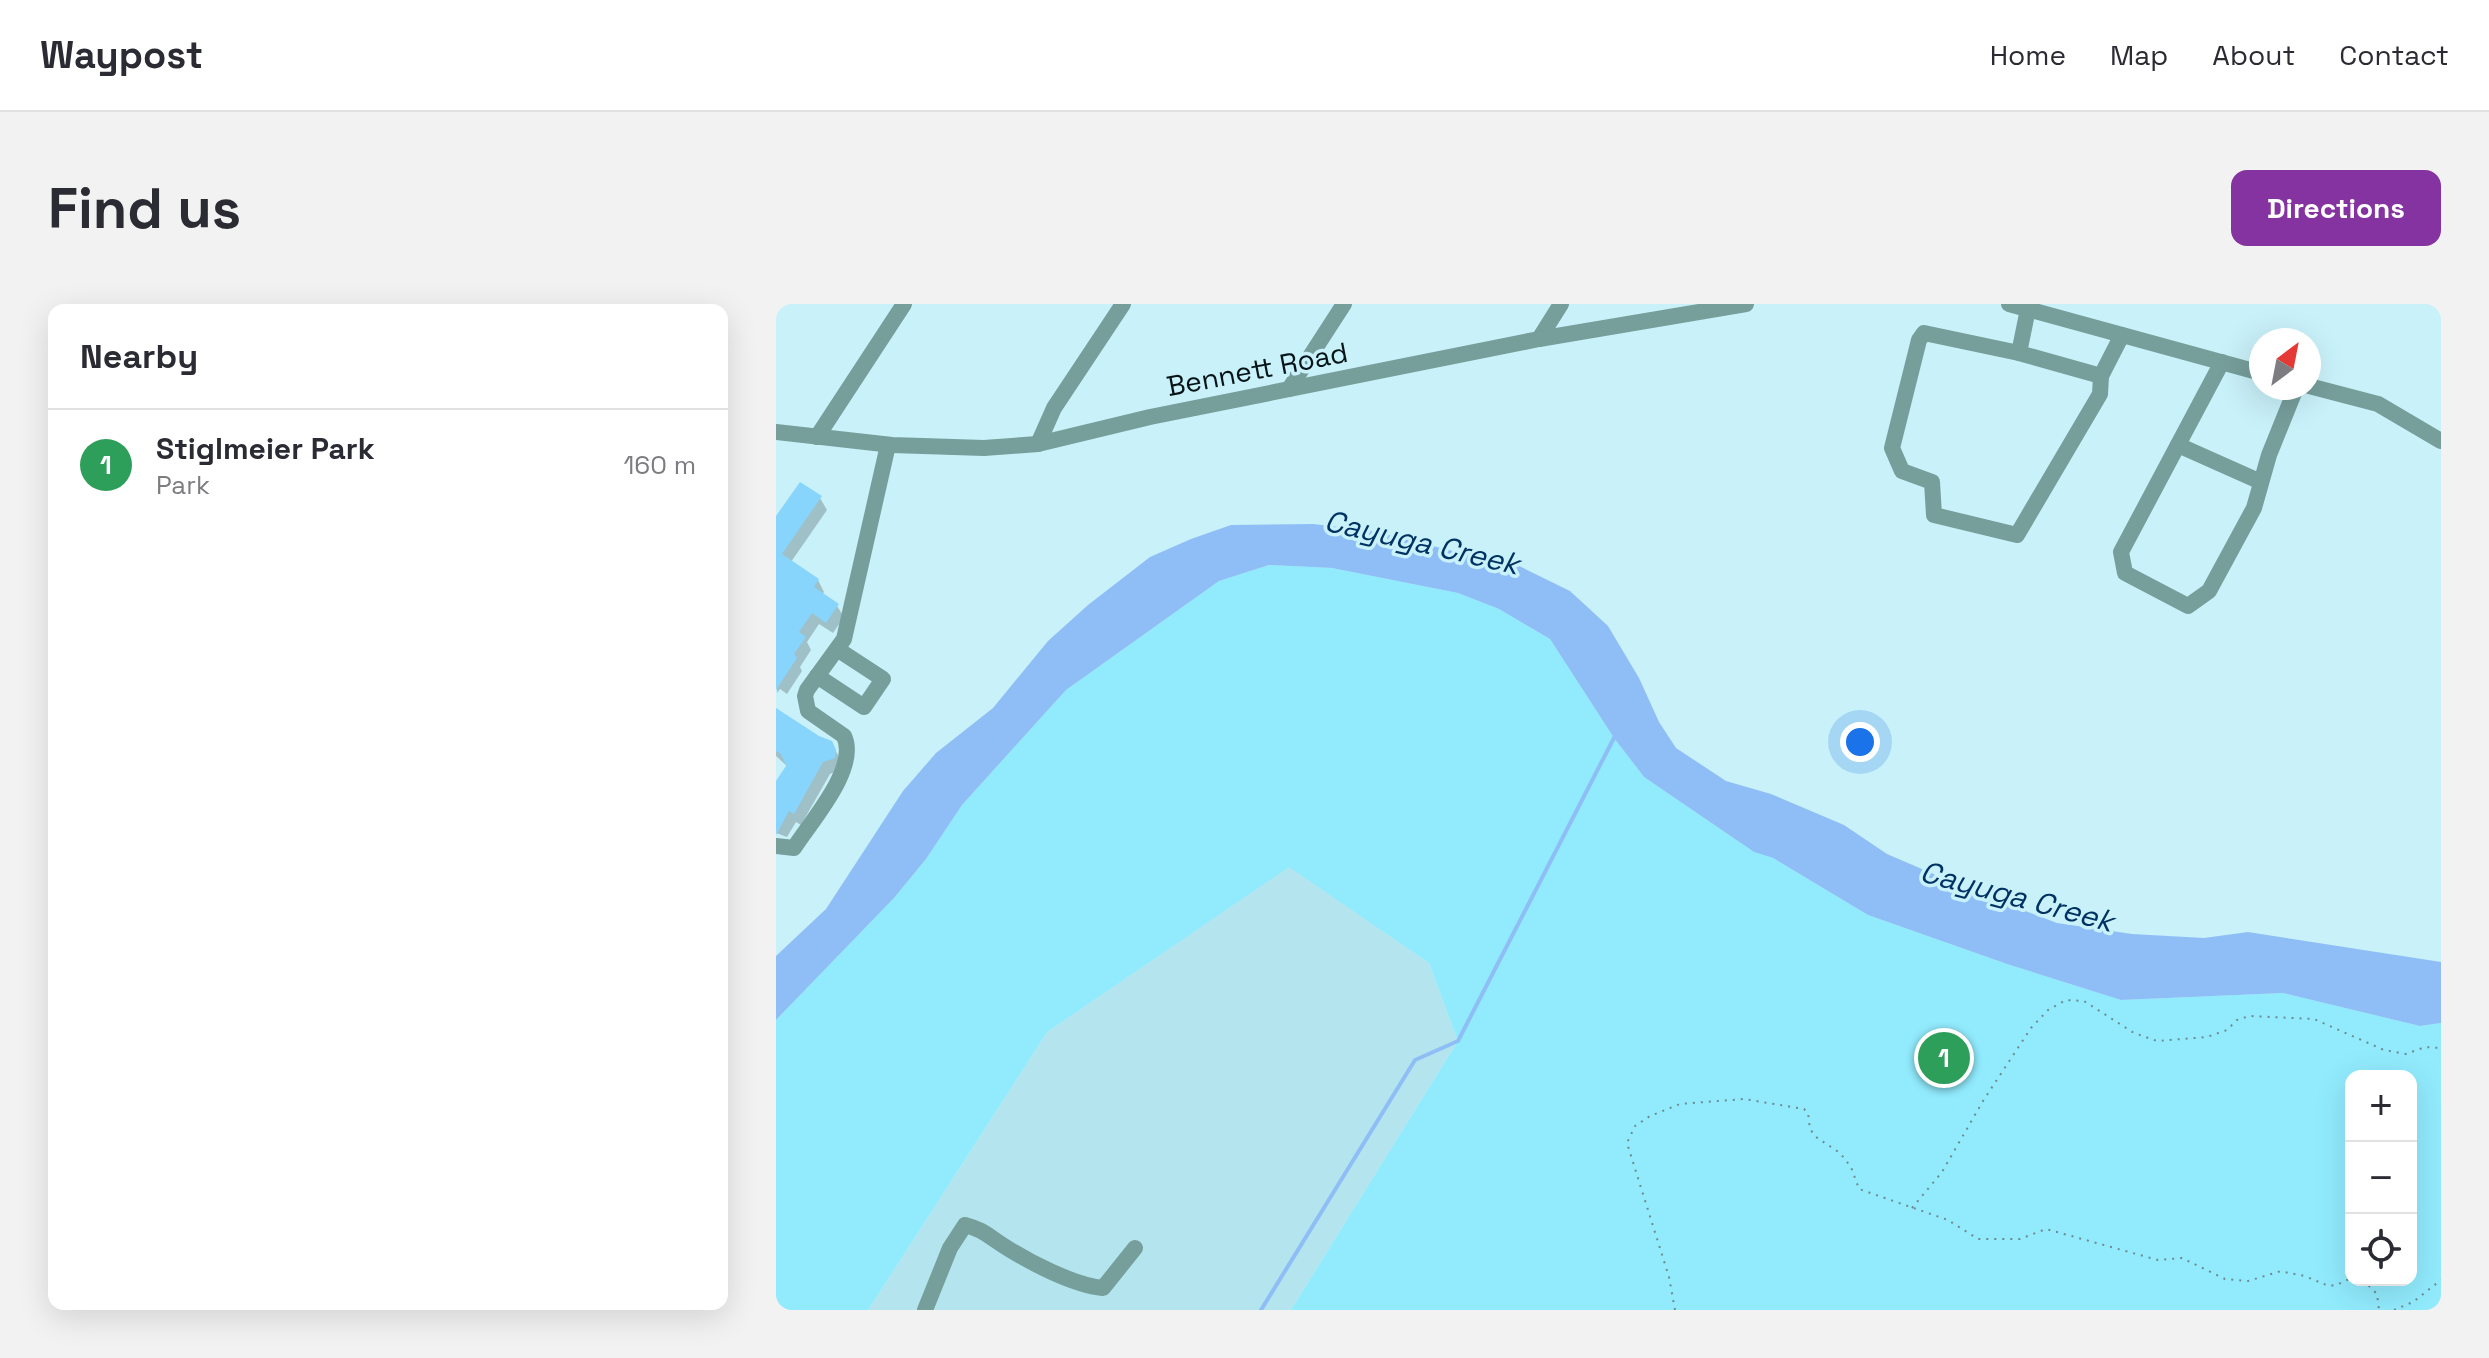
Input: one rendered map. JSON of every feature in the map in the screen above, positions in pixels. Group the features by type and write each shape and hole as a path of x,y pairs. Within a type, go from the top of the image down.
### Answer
{"street":[{"path":"817,437 904,304"},
{"path":"1038,444 1054,408 1123,304"},
{"path":"1289,389 1344,304"},
{"path":"1539,339 1561,304"},
{"name":"Bennett Road","path":"776,432 888,445 984,448 1038,444 1150,417 1539,339 1746,304"},
{"path":"2009,304 2040,309 2249,370"},
{"path":"2019,353 2040,309"},
{"path":"2101,376 2019,353 1924,333 1919,340 1892,448 1902,471 1932,482 1934,515 2017,535 2100,394 2101,376 2122,335"},
{"path":"2222,362 2121,552 2125,573 2188,606 2209,591 2254,508 2269,455 2291,400"},
{"path":"2321,389 2378,404 2441,441"},
{"path":"776,846 794,848 844,772 848,744 844,736 815,717 806,705 807,690 847,630 888,445"},
{"path":"2178,445 2261,482"},
{"path":"817,676 864,707 883,679 837,649"},
{"path":"925,1310 950,1248 965,1225 983,1230 1004,1246 1086,1286 1103,1288 1135,1248"}],"path":[{"path":"1912,1209 1935,1181 2031,1028 2048,1010 2066,1000 2084,1001 2134,1033 2157,1041 2207,1037 2227,1030 2237,1020 2249,1016 2314,1019 2384,1050 2406,1054 2425,1047 2441,1048"},
{"path":"1675,1310 1669,1277 1627,1143 1635,1126 1680,1104 1744,1099 1804,1109 1810,1119 1810,1129 1816,1137 1840,1153 1851,1167 1859,1189 1948,1220 1978,1239 2032,1236 2046,1229 2158,1260 2182,1258 2225,1279 2248,1281 2281,1271 2306,1276 2326,1286 2338,1286 2345,1282"},
{"path":"2394,1310 2413,1302 2441,1280"},
{"path":"2369,1286 2377,1294 2379,1310"}],"shaded area":[{"path":"1313,524 1373,531 1465,554 1509,561 1570,591 1608,626 1676,748 1726,781 1771,794 1844,825 1887,854 2057,923 2132,934 2204,938 2248,932 2441,962 2441,1023 2420,1026 2283,993 2121,1000 1868,915 1773,858 1754,852 1644,777 1614,738 1550,639 1499,609 1458,593 1332,568 1269,565 1219,581 1066,690 962,805 926,859 894,898 776,1020 776,956 826,909 903,791 936,753 993,708 1048,641 1150,557 1231,525"},
{"path":"1269,565 1332,568 1458,593 1499,609 1550,639 1614,738 1644,777 1754,852 1773,858 1868,915 2121,1000 2283,993 2420,1026 2441,1023 2441,1310 1291,1310 1458,1041 1429,963 1289,867 1047,1032 868,1310 776,1310 776,1020 894,898 926,859 962,805 1066,690 1219,581"},
{"path":"1289,866 1429,963 1458,1041 1291,1310 868,1310 1047,1032"}],"building":[{"path":"800,482 822,496 782,554 819,579 814,587 839,604 826,623 812,613 799,632 806,637 794,654 797,658 776,690 776,516"},
{"path":"776,708 832,741 836,750 835,758 823,762 794,814 789,811 776,835 776,781 786,766 781,754 776,751"}],"waterway":[{"path":"1261,1310 1415,1060 1458,1041 1616,734"}],"place":[{"name":"Stiglmeier Park","path":"1944,1058"}],"water label":[{"name":"Cayuga Creek","path":"1422,542"},
{"name":"Cayuga Creek","path":"2017,896"}]}
